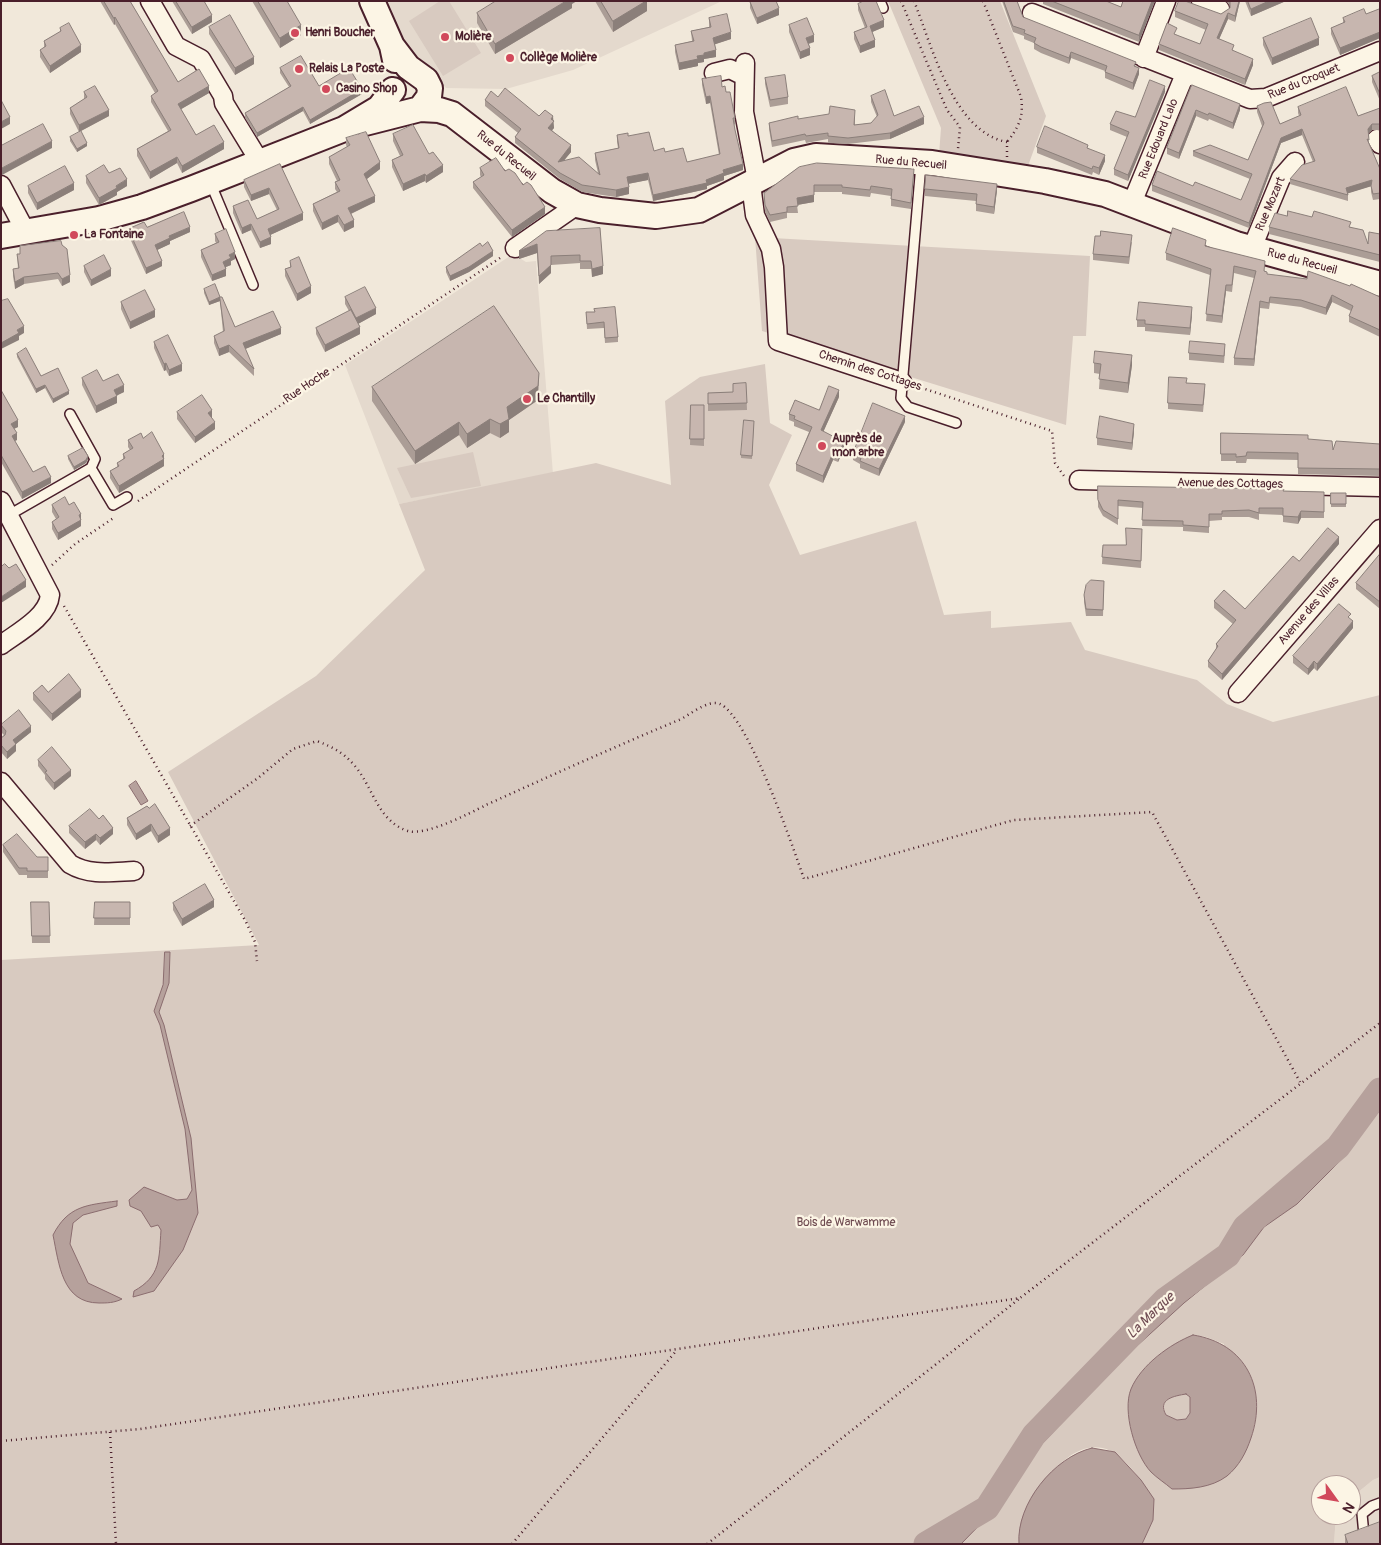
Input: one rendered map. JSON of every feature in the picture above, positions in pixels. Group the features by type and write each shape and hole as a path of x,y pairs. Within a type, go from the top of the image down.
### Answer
{"street":[{"path":"150,1 176,46 201,59 223,96 224,103 260,162"},
{"path":"372,1 392,46 396,67 394,86 397,104 420,96"},
{"path":"1144,58 1166,1"},
{"path":"1201,1 1220,9"},
{"name":"Rue du Croquet","path":"1032,13 1244,98 1262,99 1380,51"},
{"path":"392,46 408,67 420,96"},
{"path":"714,73 730,69 744,70 747,137 754,182"},
{"name":"Rue Edouard Lalo","path":"1132,204 1185,74"},
{"path":"394,86 403,75 420,96"},
{"name":"Rue du Recueil","path":"344,128 378,108 394,86"},
{"name":"Rue du Recueil","path":"1,236 81,223 121,213 210,182 420,96 467,124 538,181 577,205 631,214 669,215 699,210 794,161 816,156 955,166 1091,190 1252,248 1380,284"},
{"name":"Rue Mozart","path":"1252,248 1281,178 1295,162"},
{"name":"Chemin des Cottages","path":"754,182 755,214 771,249 774,266 778,341 902,382"},
{"path":"1,185 26,232"},
{"path":"515,248 577,205"},
{"name":"Avenue des Cottages","path":"1080,480 1380,487"},
{"path":"1,645 43,612 50,601 46,583 5,508"},
{"name":"Avenue des Villas","path":"1238,693 1380,529"},
{"path":"1,782 70,864 86,872 134,871"}],"lane":[{"path":"921,163 901,398 908,407 956,424"},
{"path":"210,182 253,285"},
{"path":"5,508 91,468 94,459 70,414"},
{"path":"91,468 113,505 127,497"},
{"path":"1364,1535 1362,1514 1372,1506 1380,1503"}],"path":[{"path":"901,1 948,110 960,127 955,166"},
{"path":"914,1 954,101 973,124 993,138 1006,142"},
{"path":"983,1 1022,103 1021,119 1006,142 1006,161"},
{"name":"Rue Hoche","path":"130,506 515,248"},
{"name":"Chemin des Cottages","path":"902,382 1052,431 1055,463 1067,481 1080,480"},
{"path":"122,512 75,544 46,583 63,604 246,922 255,942 257,961"},
{"path":"190,826 258,778 293,749 317,741 340,750 356,766 379,807 393,823 409,831 441,826 590,757 690,715 710,703 720,704 732,713 768,781 804,879 1014,820 1152,812 1300,1082"},
{"path":"707,1544 1020,1298 1300,1082 1380,1024"},
{"path":"1,1441 150,1428 1020,1298"},
{"path":"512,1544 678,1349"},
{"path":"110,1432 116,1544"}],"shaded area":[{"name":"Collège Molière","path":"386,1 722,1 573,70 506,89 446,88 406,45"},
{"path":"513,254 526,262 536,261 553,474 399,504 345,365"},
{"path":"136,781 148,801 141,805 129,786"},
{"path":"165,952 170,952 169,983 159,1012 164,1025 191,1138 198,1213 183,1250 154,1291 133,1297 134,1291 149,1279 157,1266 161,1230 158,1225 151,1227 141,1211 130,1206 129,1200 144,1187 177,1200 187,1199 192,1190 185,1129 160,1025 154,1011 163,985"},
{"path":"1380,1097 1380,1110 1337,1164 1297,1204 1264,1227 1243,1255 1184,1303 1116,1365 1041,1445 999,1505 961,1544 947,1544 964,1532 991,1504 1022,1457 1100,1370 1175,1299 1227,1259 1244,1230 1300,1188 1328,1161"},
{"path":"117,1201 117,1206 83,1215 73,1223 70,1244 88,1283 122,1299 108,1303 87,1301 77,1296 64,1280 53,1235 65,1218 79,1209"},
{"path":"1193,1335 1211,1340 1227,1348 1239,1358 1248,1371 1254,1386 1257,1402 1256,1420 1251,1438 1239,1464 1227,1476 1207,1485 1172,1489 1151,1472 1140,1455 1135,1444 1128,1409 1131,1389 1142,1372 1157,1356","holes":["1186,1394 1190,1397 1190,1413 1186,1419 1177,1420 1166,1415 1164,1405 1168,1399"]},
{"path":"1092,1448 1115,1452 1141,1480 1154,1499 1153,1520 1142,1544 1019,1544 1024,1513 1040,1484 1064,1461"},
{"path":"1380,1477 1380,1544 1334,1544 1335,1525 1361,1525 1361,1490"}],"green space":[{"name":"Molière","path":"440,1 449,1 481,53 443,76 409,21"},
{"path":"888,1 1000,1 1046,116 1028,166 939,155 941,128"},
{"path":"755,237 1090,256 1086,336 1073,336 1066,425 762,331"},
{"name":"Bois de Warwamme","path":"765,364 770,423 792,435 769,485 800,555 916,521 944,615 991,611 991,628 1071,622 1085,650 1197,680 1227,704 1273,722 1380,695 1380,1477 1361,1490 1361,1475 1311,1475 1311,1525 1335,1525 1334,1544 1142,1544 1147,1525 1139,1480 1124,1461 1106,1449 1089,1448 1071,1455 1055,1469 1041,1487 1022,1526 1019,1544 1,1544 1,960 259,945 168,772 316,676 425,570 399,504 596,463 671,485 665,401 700,377","holes":["1193,1335 1206,1337 1224,1344 1172,1489 1131,1431 1130,1402 1133,1388 1147,1366 1157,1357"]},
{"path":"473,452 481,486 411,498 397,468"},
{"path":"1186,1393 1190,1397 1190,1413 1186,1419 1177,1420 1166,1415 1164,1410 1165,1402 1172,1397"}],"building":[{"path":"104,1 130,1 178,82 199,69 209,86 178,104 196,135 214,125 224,142 182,166 177,157 150,172 137,149 171,130 151,96 158,91"},
{"path":"176,1 204,1 212,15 192,27"},
{"path":"258,1 287,1 301,25 280,38"},
{"path":"496,1 566,1 495,44 477,13"},
{"path":"601,1 646,1 613,21"},
{"path":"750,1 776,1 779,8 757,18"},
{"path":"864,1 876,1 884,20 870,26 875,40 860,46 854,32 867,27 858,4"},
{"path":"1004,1 1017,1 1023,17 1136,62 1134,66 1139,68 1133,83 1105,72 1107,66 1071,52 1069,58 1034,43 1036,38 1024,33 1025,30 1013,26"},
{"path":"1052,1 1106,1 1121,7 1123,1 1152,1 1139,35"},
{"path":"1179,1 1185,1 1221,14 1230,8 1230,1 1239,1 1235,16 1228,13 1217,38 1234,45 1232,50 1253,59 1245,79 1159,44 1167,23 1177,28 1174,34 1200,44 1208,24 1175,11"},
{"path":"1248,1 1269,1 1251,9"},
{"path":"1364,9 1366,14 1380,10 1380,32 1340,48 1331,28 1345,22 1343,18"},
{"path":"727,14 731,32 713,38 716,50 697,56 698,59 679,63 675,45 694,41 691,31 711,27 709,18"},
{"path":"230,15 254,57 235,68 209,27"},
{"path":"807,18 814,35 806,38 810,48 800,52 789,25"},
{"path":"1311,18 1319,38 1272,58 1263,38"},
{"path":"69,23 81,45 50,66 40,50 46,46 44,41 61,31 60,28"},
{"path":"301,56 319,86 349,68 362,89 310,120 303,107 257,133 245,113 291,86 280,68"},
{"path":"1380,72 1380,94 1372,76"},
{"path":"785,75 788,97 770,100 765,78"},
{"path":"721,76 722,87 725,86 726,92 730,92 735,118 733,118 735,130 743,164 723,170 724,173 706,180 707,183 653,195 648,173 627,177 629,187 616,190 582,185 560,173 515,137 521,129 485,100 491,91 498,97 505,88 539,116 545,110 553,116 551,119 554,121 548,128 571,145 558,162 579,157 600,175 595,153 619,148 617,135 628,133 628,136 649,132 654,151 664,148 665,152 683,148 687,162 720,154 710,96 706,97 702,79"},
{"path":"1150,80 1165,86 1128,175 1114,169 1129,132 1110,124 1116,111 1135,117"},
{"path":"1192,85 1240,104 1233,123 1196,110 1179,153 1167,148"},
{"path":"95,86 109,110 79,125 70,108 87,97 84,92"},
{"path":"1346,87 1358,116 1380,108 1380,124 1372,124 1368,129 1369,140 1367,139 1380,169 1380,193 1373,194 1372,180 1346,188 1348,195 1290,179 1302,165 1315,161 1302,129 1281,138 1249,223 1152,185 1157,171 1193,186 1195,182 1241,200 1252,174 1193,151 1210,145 1248,160 1264,123 1257,106 1271,102 1280,124 1301,115 1298,107"},
{"path":"885,90 894,116 919,106 924,117 890,133 848,138 828,136 828,133 806,136 805,134 772,141 769,123 798,116 798,119 829,114 830,106 855,110 854,125 871,123 878,115 871,96"},
{"path":"1,100 10,117 1,122"},
{"path":"43,124 52,141 2,168 1,146"},
{"path":"413,125 429,154 433,152 443,165 426,176 425,174 403,184 392,160 403,155 393,134"},
{"path":"1045,126 1088,145 1087,148 1105,155 1099,168 1093,166 1092,169 1037,147"},
{"path":"81,131 87,143 77,149 70,137"},
{"path":"366,132 380,162 364,174 375,196 348,208 354,220 344,225 338,215 322,223 313,204 340,191 335,182 340,180 329,157 350,145 346,138"},
{"path":"496,158 505,171 509,169 515,173 523,185 527,182 531,185 545,207 512,230 473,182 484,175 480,168"},
{"path":"817,163 914,169 911,203 891,199 892,189 871,186 870,190 842,187 842,185 814,185 814,195 797,198 798,206 787,207 787,212 770,215 765,205 764,193 799,167"},
{"path":"280,164 303,213 268,229 271,237 260,242 251,224 242,228 233,206 248,200 257,219 279,209 269,188 251,195 244,180"},
{"path":"104,165 109,173 120,168 127,179 116,186 117,188 99,198 86,176"},
{"path":"65,166 74,183 37,203 28,186"},
{"path":"926,175 997,184 994,207 976,204 977,194 925,189"},
{"path":"1288,211 1312,217 1314,211 1351,222 1349,227 1363,230 1368,244 1369,232 1380,234 1380,255 1269,227 1275,213 1287,216"},
{"path":"184,212 190,227 169,236 170,238 155,245 162,261 146,268 128,229 144,222 147,227"},
{"path":"600,228 603,266 592,269 591,261 580,261 580,255 551,256 551,265 539,276 537,244 519,251 546,231"},
{"path":"1173,228 1206,240 1205,246 1265,261 1264,271 1267,274 1307,279 1308,271 1350,286 1351,284 1380,297 1380,330 1349,316 1353,306 1332,295 1326,308 1301,300 1270,297 1269,303 1260,301 1254,359 1234,358 1256,271 1234,266 1232,285 1226,285 1222,316 1206,314 1211,269 1166,253"},
{"path":"226,229 235,252 229,255 231,258 223,262 226,269 212,275 201,250 219,242 215,234"},
{"path":"1101,231 1132,235 1129,257 1093,254 1095,236 1100,236"},
{"path":"61,241 62,245 67,249 70,275 62,279 58,273 24,277 15,282 13,269 19,268 17,254 20,254 20,246"},
{"path":"488,242 493,251 469,267 450,276 446,267 480,243 482,246"},
{"path":"104,255 111,269 91,280 84,266"},
{"path":"299,257 311,286 297,294 285,269 291,267 290,261"},
{"path":"215,284 220,297 209,302 204,289"},
{"path":"365,287 376,308 356,318 345,297"},
{"path":"145,290 155,310 130,322 121,302"},
{"path":"220,297 222,297 235,327 273,311 281,328 243,343 254,369 229,345 219,349 214,336 224,331"},
{"path":"8,299 24,326 17,330 19,333 1,343 1,301"},
{"path":"1139,302 1192,307 1190,328 1145,324 1145,320 1137,320"},
{"path":"494,306 539,373 538,386 507,407 509,419 500,424 490,419 467,434 459,422 415,451 372,387"},
{"path":"615,307 618,337 605,338 604,322 587,324 586,312 595,312 594,309"},
{"path":"351,310 360,327 325,345 316,328"},
{"path":"168,335 182,364 169,370 166,363 164,364 154,342"},
{"path":"1190,341 1225,344 1224,356 1189,353"},
{"path":"26,348 41,376 58,368 69,391 53,399 45,385 36,389 17,354"},
{"path":"1095,351 1132,355 1128,383 1099,379 1101,364 1094,363"},
{"path":"97,370 103,381 118,374 124,385 114,390 117,396 96,406 82,378"},
{"path":"1169,377 1187,378 1186,383 1205,384 1203,405 1168,403"},
{"path":"746,383 747,403 708,404 708,393 733,392 733,384"},
{"path":"829,386 839,390 821,430 844,442 838,455 833,453 823,476 796,464 812,427 794,419 795,416 789,414 795,400 819,410"},
{"path":"1,390 18,420 11,424 17,433 12,436 33,472 45,466 51,477 22,492 1,455"},
{"path":"202,395 212,410 208,413 215,422 195,437 177,412"},
{"path":"873,403 905,416 879,469 860,461 861,458 853,454"},
{"path":"691,405 704,405 704,439 690,439"},
{"path":"1100,416 1134,424 1132,443 1097,438"},
{"path":"744,420 754,421 752,456 741,455"},
{"path":"152,432 164,454 162,456 164,459 119,486 110,471 119,466 117,463 125,458 123,454 133,448 128,440 141,433 143,438"},
{"path":"1221,433 1308,435 1308,439 1332,441 1333,450 1336,441 1380,444 1380,469 1298,468 1298,453 1247,452 1246,456 1236,457 1236,454 1221,454"},
{"path":"83,448 88,456 86,460 74,467 68,456"},
{"path":"1098,486 1284,489 1283,491 1324,492 1324,512 1301,511 1298,517 1283,516 1283,508 1259,508 1259,513 1249,510 1222,511 1222,514 1209,514 1209,527 1183,525 1183,521 1142,520 1143,502 1118,500 1118,519 1103,510 1098,500"},
{"path":"1331,493 1346,493 1346,504 1331,504"},
{"path":"65,497 69,505 74,502 81,514 79,515 81,520 58,533 52,522 59,517 52,505"},
{"path":"1126,528 1142,529 1141,561 1102,557 1103,545 1126,545"},
{"path":"1328,528 1339,537 1222,674 1208,661 1218,646 1216,644 1236,620 1214,601 1224,590 1245,609 1293,556 1299,561"},
{"path":"1380,554 1380,602 1356,583"},
{"path":"5,564 9,568 16,564 26,580 1,597 1,567"},
{"path":"1091,580 1104,581 1103,610 1086,609 1084,595 1086,585"},
{"path":"1339,604 1351,614 1348,617 1353,621 1317,664 1314,661 1308,669 1293,656"},
{"path":"69,674 81,690 52,714 33,693 42,685 48,692"},
{"path":"19,710 31,726 13,740 16,744 7,752 1,745 1,738 5,735 6,731 1,725"},
{"path":"52,747 71,770 54,783 38,760"},
{"path":"155,804 170,828 158,836 151,824 136,834 127,818 147,806 149,808"},
{"path":"90,809 99,819 103,815 113,828 100,838 96,834 85,842 69,826"},
{"path":"17,834 37,857 48,857 48,871 27,871 27,868 19,868 3,845"},
{"path":"205,884 214,900 182,919 173,903"},
{"path":"31,902 49,902 50,936 32,936"},
{"path":"95,902 130,902 130,918 94,918"},
{"path":"1380,1522 1380,1544 1348,1544 1345,1535"}],"waterway":[{"name":"La Marque","path":"926,1544 987,1508 1034,1435 1165,1300 1228,1255 1245,1227 1338,1147 1380,1090"}],"place":[{"name":"Henri Boucher","path":"295,33"},
{"name":"Molière","path":"445,37"},
{"name":"Collège Molière","path":"510,58"},
{"name":"Relais La Poste","path":"299,69"},
{"name":"Casino Shop","path":"326,89"},
{"name":"La Fontaine","path":"74,235"},
{"name":"Le Chantilly","path":"527,399"},
{"name":"Auprès de mon arbre","path":"822,446"}]}
